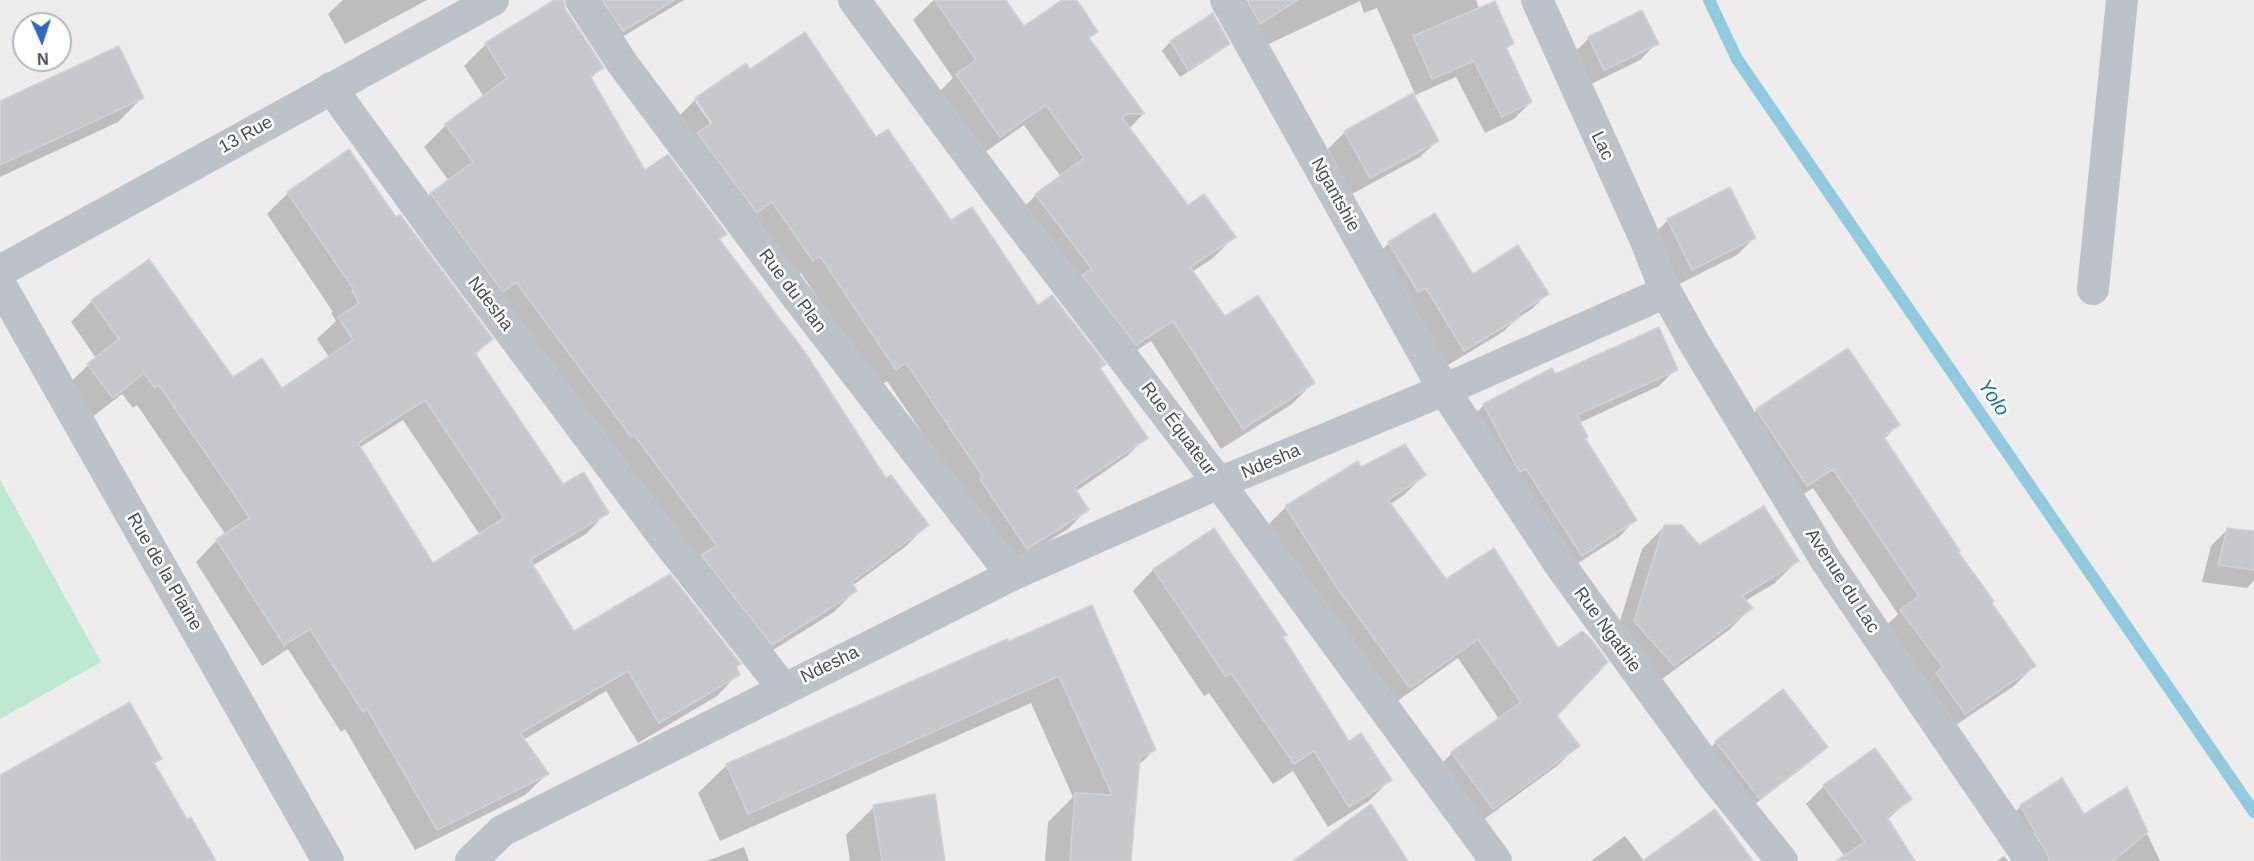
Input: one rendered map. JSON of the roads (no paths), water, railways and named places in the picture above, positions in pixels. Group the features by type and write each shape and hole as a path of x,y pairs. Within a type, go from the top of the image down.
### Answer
{"street":[{"name":"13 Rue","path":"0,271 493,0"},
{"name":"Rue du Plan","path":"581,0 621,63 790,288 1012,575"},
{"name":"Rue Équateur","path":"854,0 1000,197 1219,483 1496,861"},
{"name":"Ngantshie","path":"1226,0 1444,390"},
{"name":"Lac","path":"1538,0 1646,241 1666,292"},
{"path":"2093,289 2122,0"},
{"name":"Ndesha","path":"331,88 660,532 783,688"},
{"name":"Rue de la Plaine","path":"0,284 328,861"},
{"name":"Ndesha","path":"471,861 502,831 1012,575 1219,483 1444,390 1666,292"},
{"name":"Avenue du Lac","path":"1666,292 1827,562 2031,861"},
{"name":"Rue Ngathie","path":"1444,390 1560,565 1712,774 1782,861"}],"waterway":[{"name":"Yolo","path":"1709,0 1737,59 2254,812"}]}
